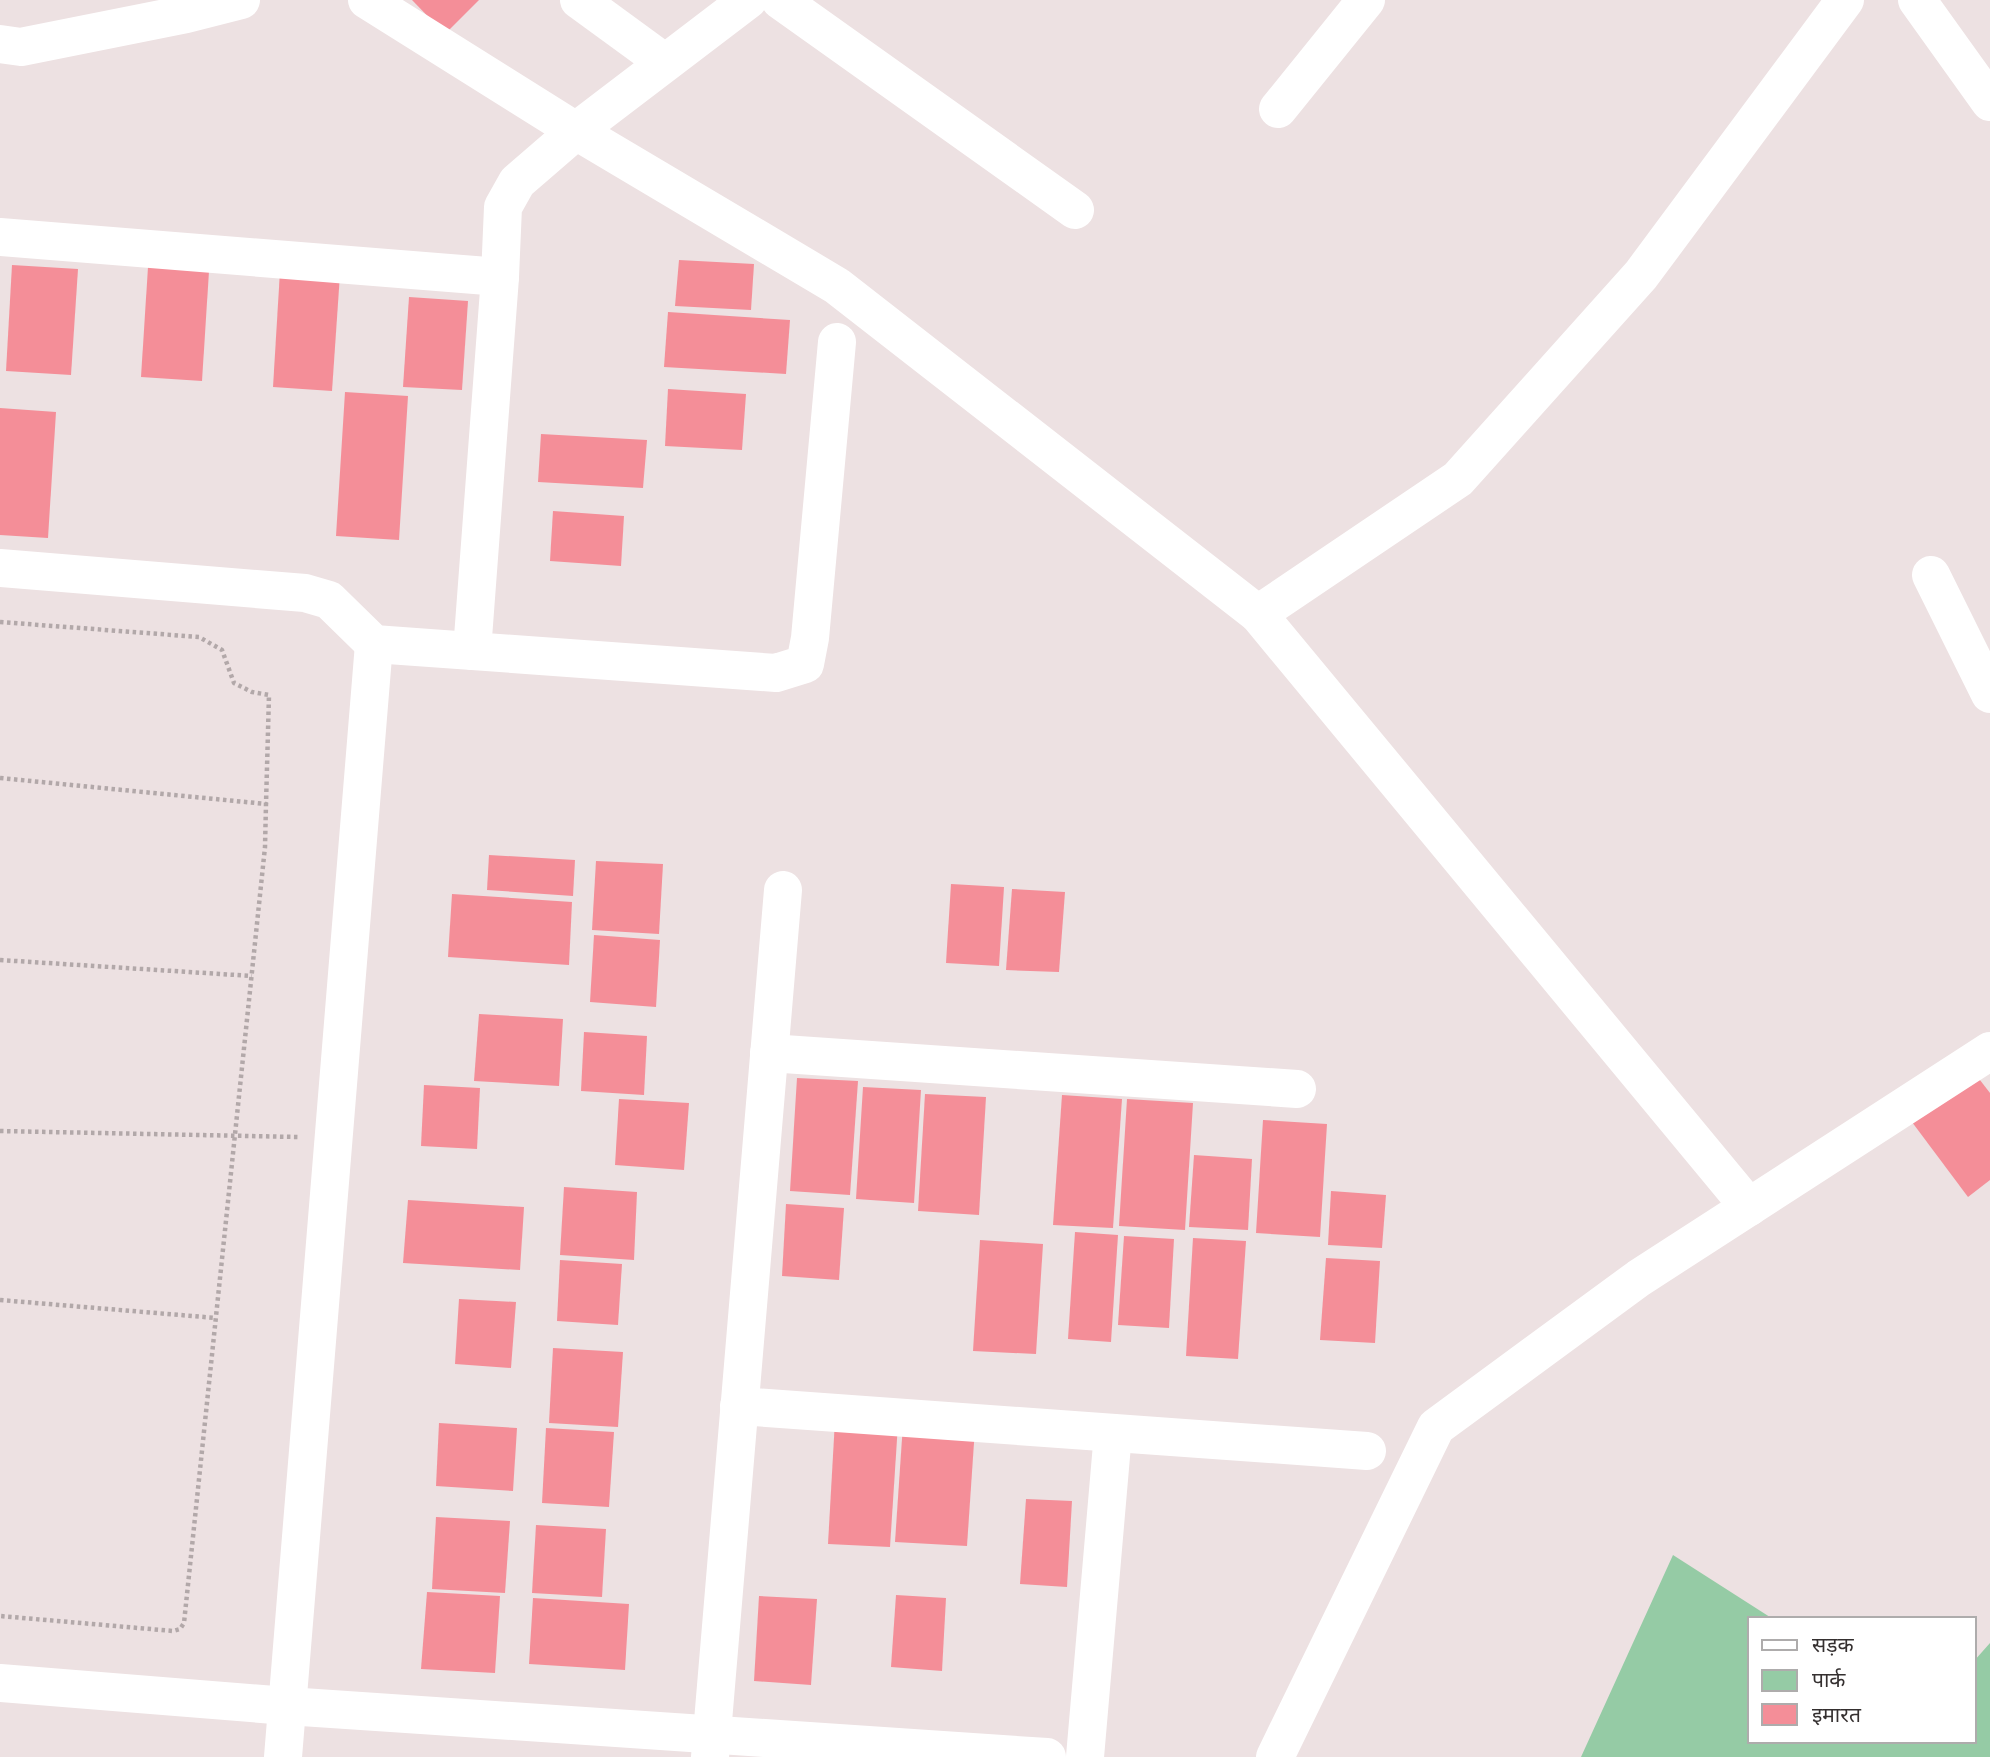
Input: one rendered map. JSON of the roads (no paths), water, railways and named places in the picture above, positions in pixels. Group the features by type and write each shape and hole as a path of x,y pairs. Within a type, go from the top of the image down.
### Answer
{"street":[{"path":"0,44 21,47 181,7 241,0"},
{"path":"367,0 576,131 838,286 1258,614 1749,1207"},
{"path":"579,0 664,62"},
{"path":"472,651 503,207 517,182 576,131 748,0"},
{"path":"780,0 1075,210"},
{"path":"1278,109 1366,0"},
{"path":"1258,614 1458,478 1641,275 1845,0"},
{"path":"1917,0 1990,102"},
{"path":"0,237 500,277"},
{"path":"0,568 305,593 329,600 374,644 776,673 805,664 810,638 837,342"},
{"path":"1931,575 1990,694"},
{"path":"283,1757 374,644"},
{"path":"711,1746 783,890"},
{"path":"1275,1757 1436,1427 1639,1278 1990,1051"},
{"path":"769,1053 1297,1089"},
{"path":"739,1406 1367,1451"},
{"path":"1085,1757 1113,1433"},
{"path":"0,1684 287,1706 711,1746 1047,1757"}]}
